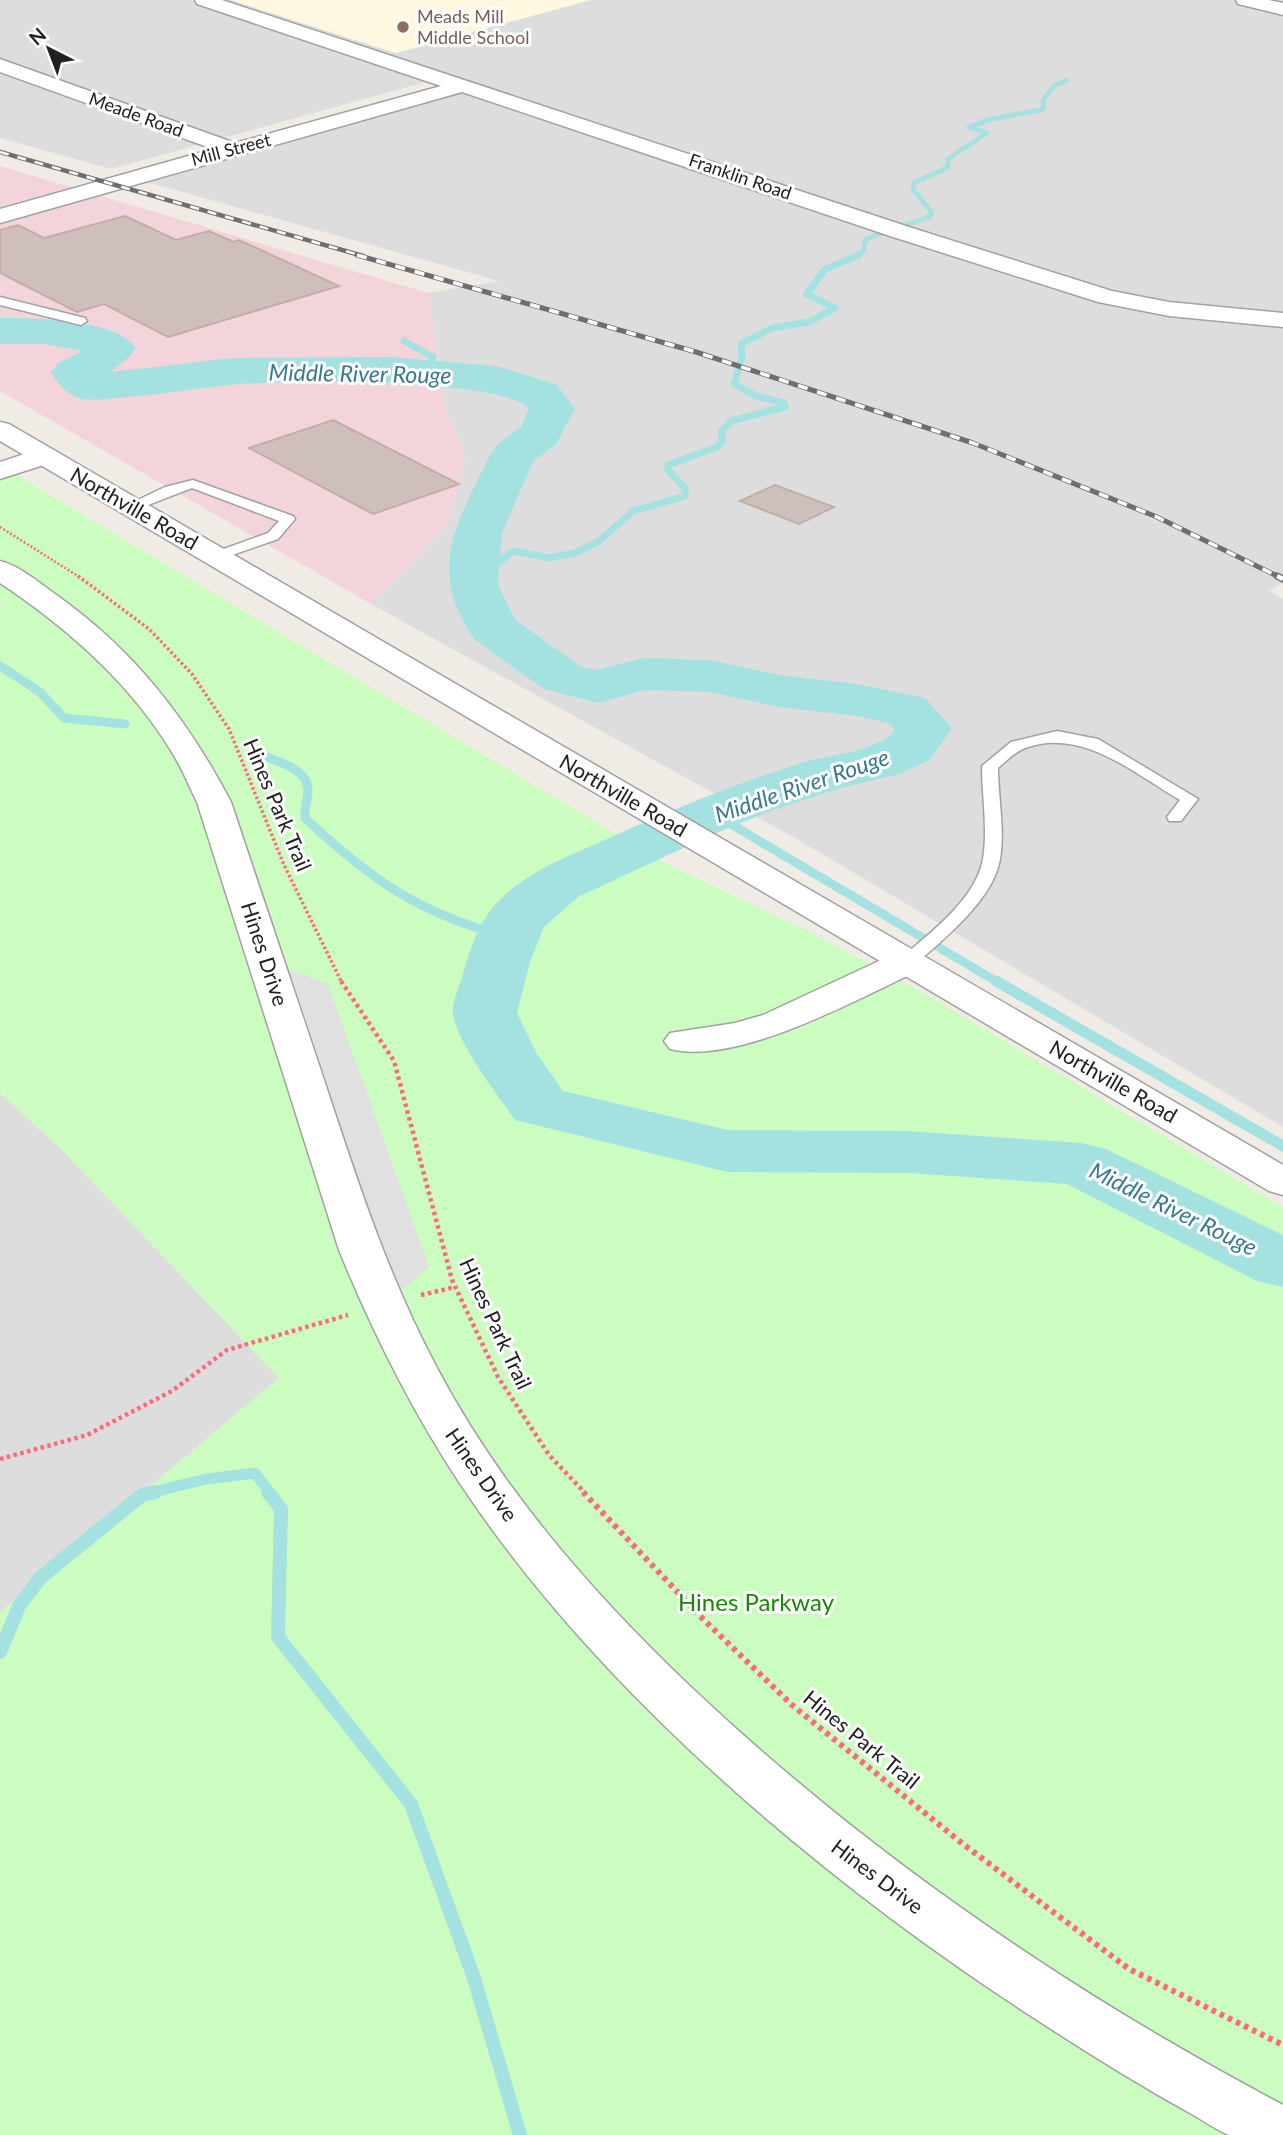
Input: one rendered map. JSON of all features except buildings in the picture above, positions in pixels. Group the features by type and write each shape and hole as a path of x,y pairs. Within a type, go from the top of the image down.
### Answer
{"street":[{"name":"Franklin Road","path":"204,0 1018,271 1130,303 1283,320"},
{"path":"1245,0 1283,9"},
{"name":"Meade Road","path":"0,65 234,150"},
{"name":"Mill Street","path":"0,216 462,86"},
{"name":"Northville Road","path":"0,430 1283,1182"},
{"path":"0,471 43,456"},
{"name":"Hines Drive","path":"0,570 68,616 100,644 151,697 186,747 214,802 360,1250 383,1305 427,1392 496,1499 557,1577 613,1641 747,1771 826,1838 911,1903 1048,1999 1217,2100 1283,2134"},
{"path":"683,1041 738,1034 776,1023 907,962"}],"lane":[{"path":"0,301 81,321"},
{"path":"130,507 170,490 193,484 288,519 273,536 215,556"},
{"path":"907,962 942,930 976,891 989,869 990,766 1017,745 1057,736 1092,742 1190,799 1175,817"}],"path":[{"name":"Hines Park Trail","path":"0,527 86,581 149,629 192,674 229,729 284,865 341,981 394,1061 455,1287 498,1377 549,1455 703,1619 792,1704 963,1844 1129,1969 1283,2045"},
{"path":"0,1459 87,1436 172,1391 227,1350 455,1287"}],"shaded area":[{"path":"0,0 231,0 396,53 590,0 1283,0 1283,583 1269,591 1283,599 1283,1127 795,838 371,604 448,523 465,457 444,405 428,293 499,281 143,181 463,92 426,82 111,169 0,138"},
{"name":"Meads Mill Middle School","path":"231,0 590,0 396,53"},
{"path":"0,166 428,293 444,405 465,457 448,523 371,604 0,391"},
{"path":"265,960 328,984 429,1267 383,1305"},
{"path":"0,1093 62,1150 279,1378 0,1612"}],"green space":[{"name":"Hines Parkway","path":"0,465 661,861 808,931 925,994 1283,1207 1283,2135 0,2135 0,1612 279,1378 62,1150 0,1093"}],"waterway":[{"path":"856,256 863,251 866,239 929,217 932,213 913,189 914,183 948,167 948,159 987,133 969,127 991,119 1041,110 1044,107 1043,100 1055,85 1067,80"},
{"path":"476,578 514,551 549,558 575,553 599,541 633,511 685,496 685,488 668,470 668,465 717,447 723,441 721,432 731,421 785,407 784,403 756,396 734,384 742,357 741,344 772,328 809,322 835,308 807,294 825,269 859,255"},
{"name":"Middle River Rouge","path":"0,331 44,331 73,335 114,348 96,362 73,373 86,387 146,383 233,371 391,370 495,379 541,394 552,409 540,434 513,455 477,533 473,584 493,629 563,678 598,687 642,674 709,676 779,691 857,700 906,710 924,728 910,748 879,762 825,774 750,799 557,884 516,919 498,962 485,1013 504,1055 539,1106 728,1151 908,1152 1081,1164 1283,1264"},
{"path":"404,341 433,357 428,373"},
{"name":"Middle River Rouge","path":"473,580 478,576"},
{"path":"0,666 40,692 64,718 125,724"},
{"path":"261,755 283,763 303,777 308,790 305,818 375,877 422,906 508,937"},
{"path":"714,814 999,983"},
{"path":"996,981 1283,1146"},
{"path":"149,1493 206,1479 255,1473 270,1493"},
{"path":"0,1652 19,1606 40,1578 142,1495 156,1492"},
{"path":"268,1492 281,1509 278,1637 411,1804 474,1978 520,2135"}],"railway":[{"path":"0,152 363,256"},
{"path":"357,255 696,352 973,443 1157,517 1281,578"},
{"path":"1277,576 1281,578"}],"place":[{"name":"Meads Mill Middle School","path":"403,27"}]}
